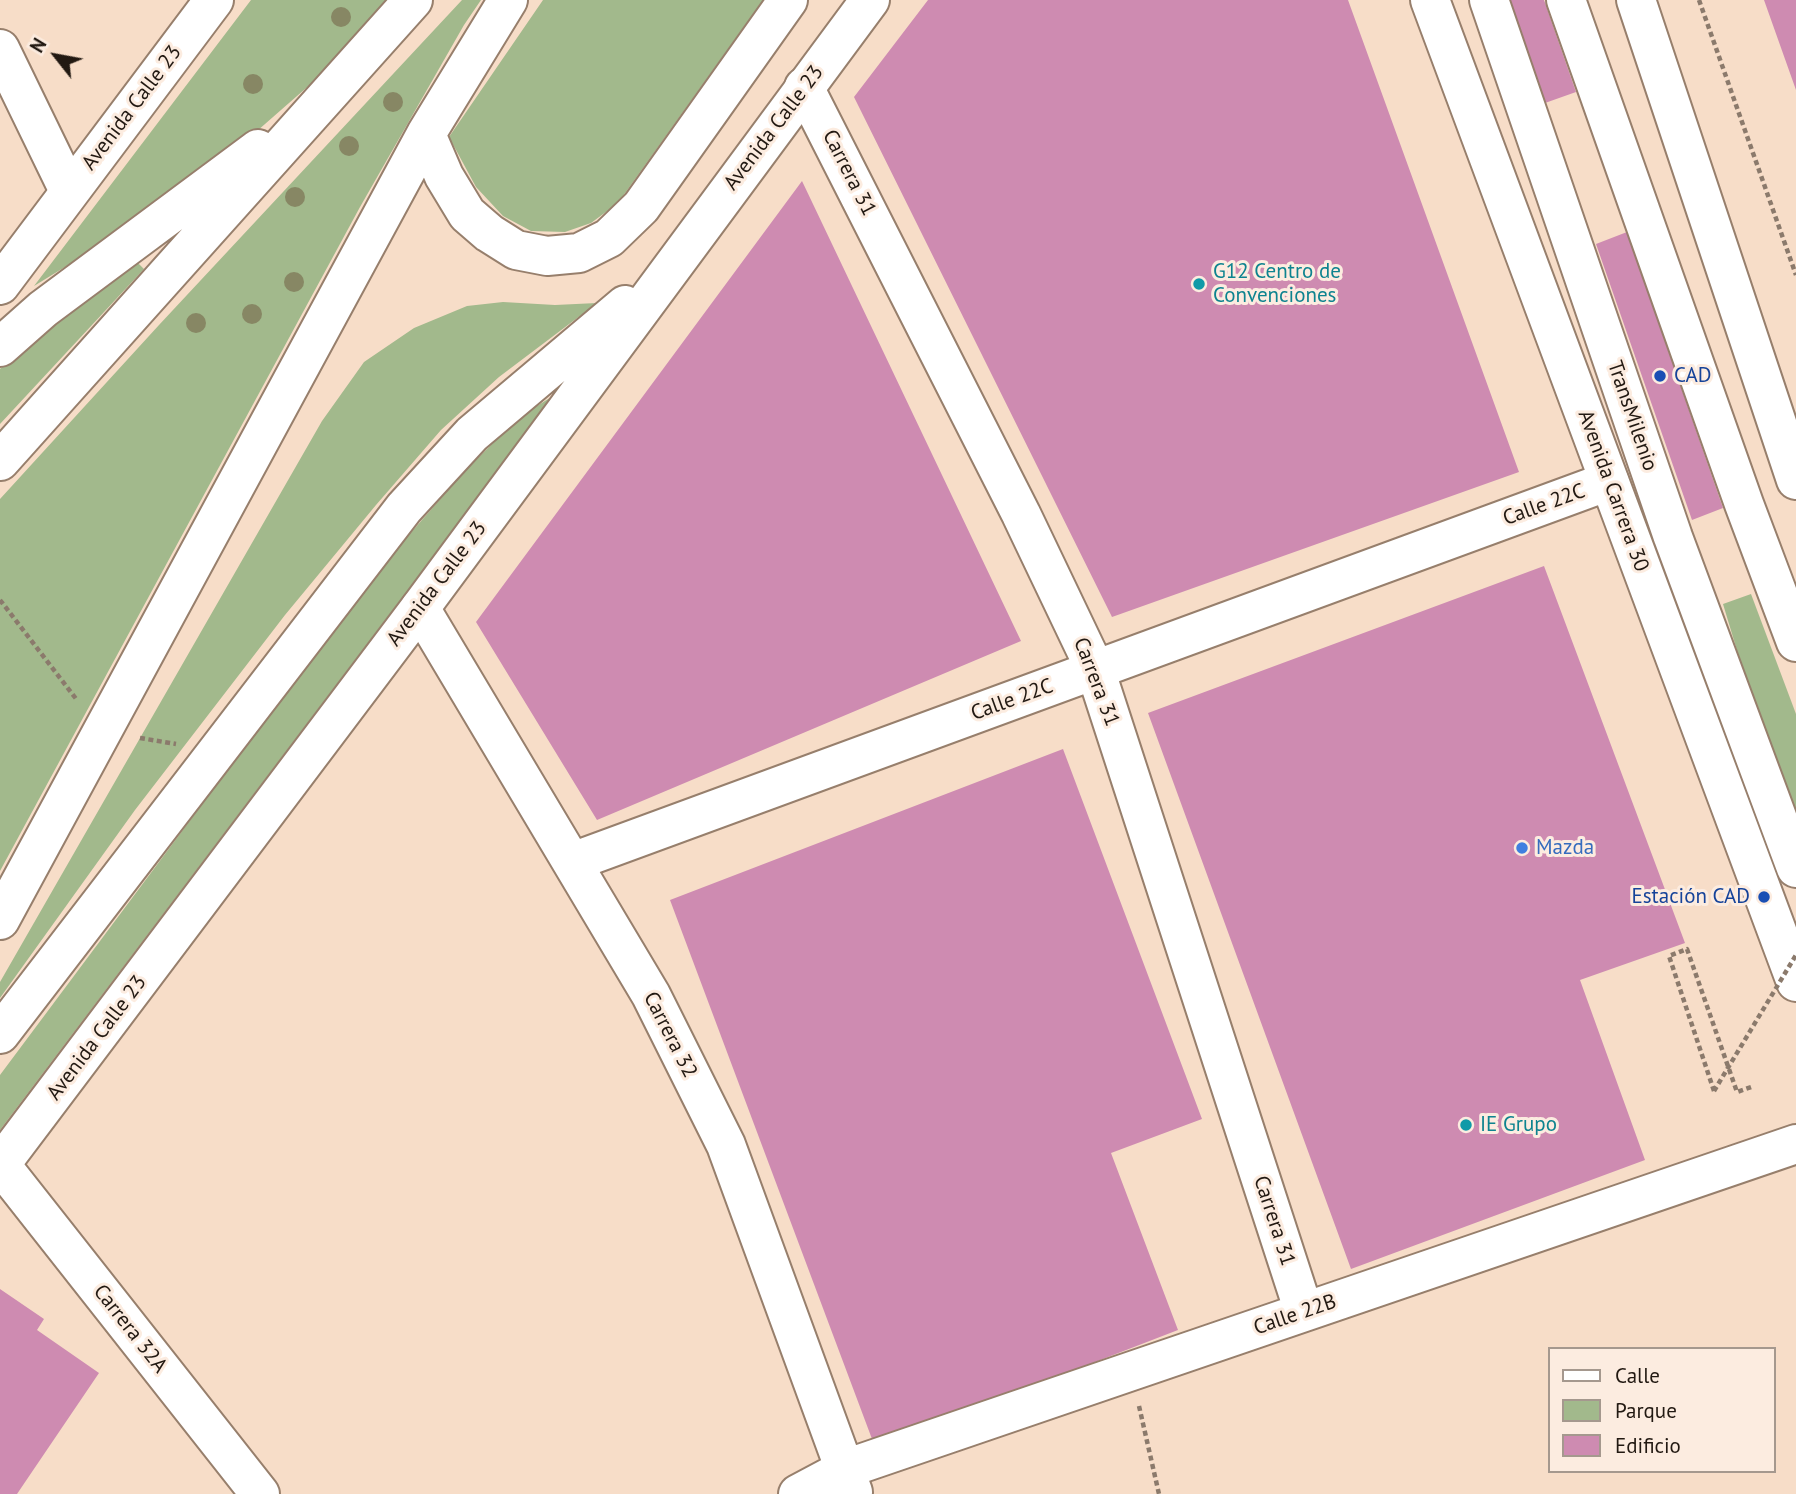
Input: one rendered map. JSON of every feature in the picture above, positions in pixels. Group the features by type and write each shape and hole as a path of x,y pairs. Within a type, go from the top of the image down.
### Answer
{"main road":[{"name":"Avenida Calle 23","path":"0,285 214,0"},
{"path":"0,461 413,0"},
{"path":"0,920 426,134 508,0"},
{"path":"426,134 444,176 467,214 489,233 516,250 547,256 579,253 609,238 641,207 788,0"},
{"name":"Avenida Calle 23","path":"0,1165 420,608 870,0"},
{"name":"Avenida Carrera 30","path":"1430,0 1796,982"},
{"name":"TransMilenio","path":"1489,0 1673,537 1789,827 1796,868"},
{"path":"1566,0 1735,479 1796,642"},
{"path":"1636,0 1796,480"},
{"path":"0,49 69,191"},
{"name":"Carrera 31","path":"804,87 1021,514 1095,669 1304,1312"},
{"path":"0,347 43,309 324,100"},
{"path":"0,1034 404,508 472,434 677,260"},
{"name":"Calle 22C","path":"572,862 1609,481"},
{"name":"Carrera 32","path":"420,608 651,995 726,1145 849,1482"},
{"name":"Calle 22B","path":"797,1494 849,1482 1130,1372 1796,1143"},
{"name":"Carrera 32A","path":"0,1165 260,1494"}],"path":[{"path":"1699,0 1796,275"},
{"path":"1755,1086 1737,1093 1726,1061 1687,949 1668,956 1714,1090 1796,955"},
{"path":"1130,1372 1159,1494"}],"green space":[{"path":"251,0 393,0 337,61 249,138 104,243 34,286"},
{"path":"462,0 481,0 360,207 0,871 0,499"},
{"path":"543,0 763,0 618,203 591,223 565,232 531,231 503,216 476,187 449,137"},
{"path":"134,259 144,269 0,424 0,369 27,342"},
{"path":"503,302 555,305 597,303 499,377 441,430 376,505 285,615 135,810 0,998 0,982 322,421 364,362 414,328 467,306"},
{"path":"556,394 0,1130 0,1075 368,582 462,474 518,418"},
{"path":"1751,594 1796,714 1796,835 1780,793 1723,604"}],"building":[{"name":"G12 Centro de Convenciones","path":"928,0 1348,0 1519,472 1112,617 854,97"},
{"path":"1510,0 1544,0 1576,92 1545,103"},
{"path":"1764,0 1796,0 1796,90"},
{"path":"802,181 1021,641 597,820 476,622"},
{"name":"CAD","path":"1627,232 1723,508 1692,520 1596,244"},
{"path":"1544,566 1685,943 1580,980 1645,1160 1351,1269 1148,713"},
{"path":"1063,749 1202,1119 1111,1153 1178,1330 875,1447 670,900"},
{"path":"0,1289 44,1319 37,1330 99,1373 17,1494 0,1494"}],"place":[{"name":"G12 Centro de Convenciones","path":"1199,284"},
{"name":"CAD","path":"1660,376"},
{"name":"Mazda","path":"1522,848"},
{"name":"Estación CAD","path":"1764,897"},
{"name":"IE Grupo","path":"1466,1125"}]}
